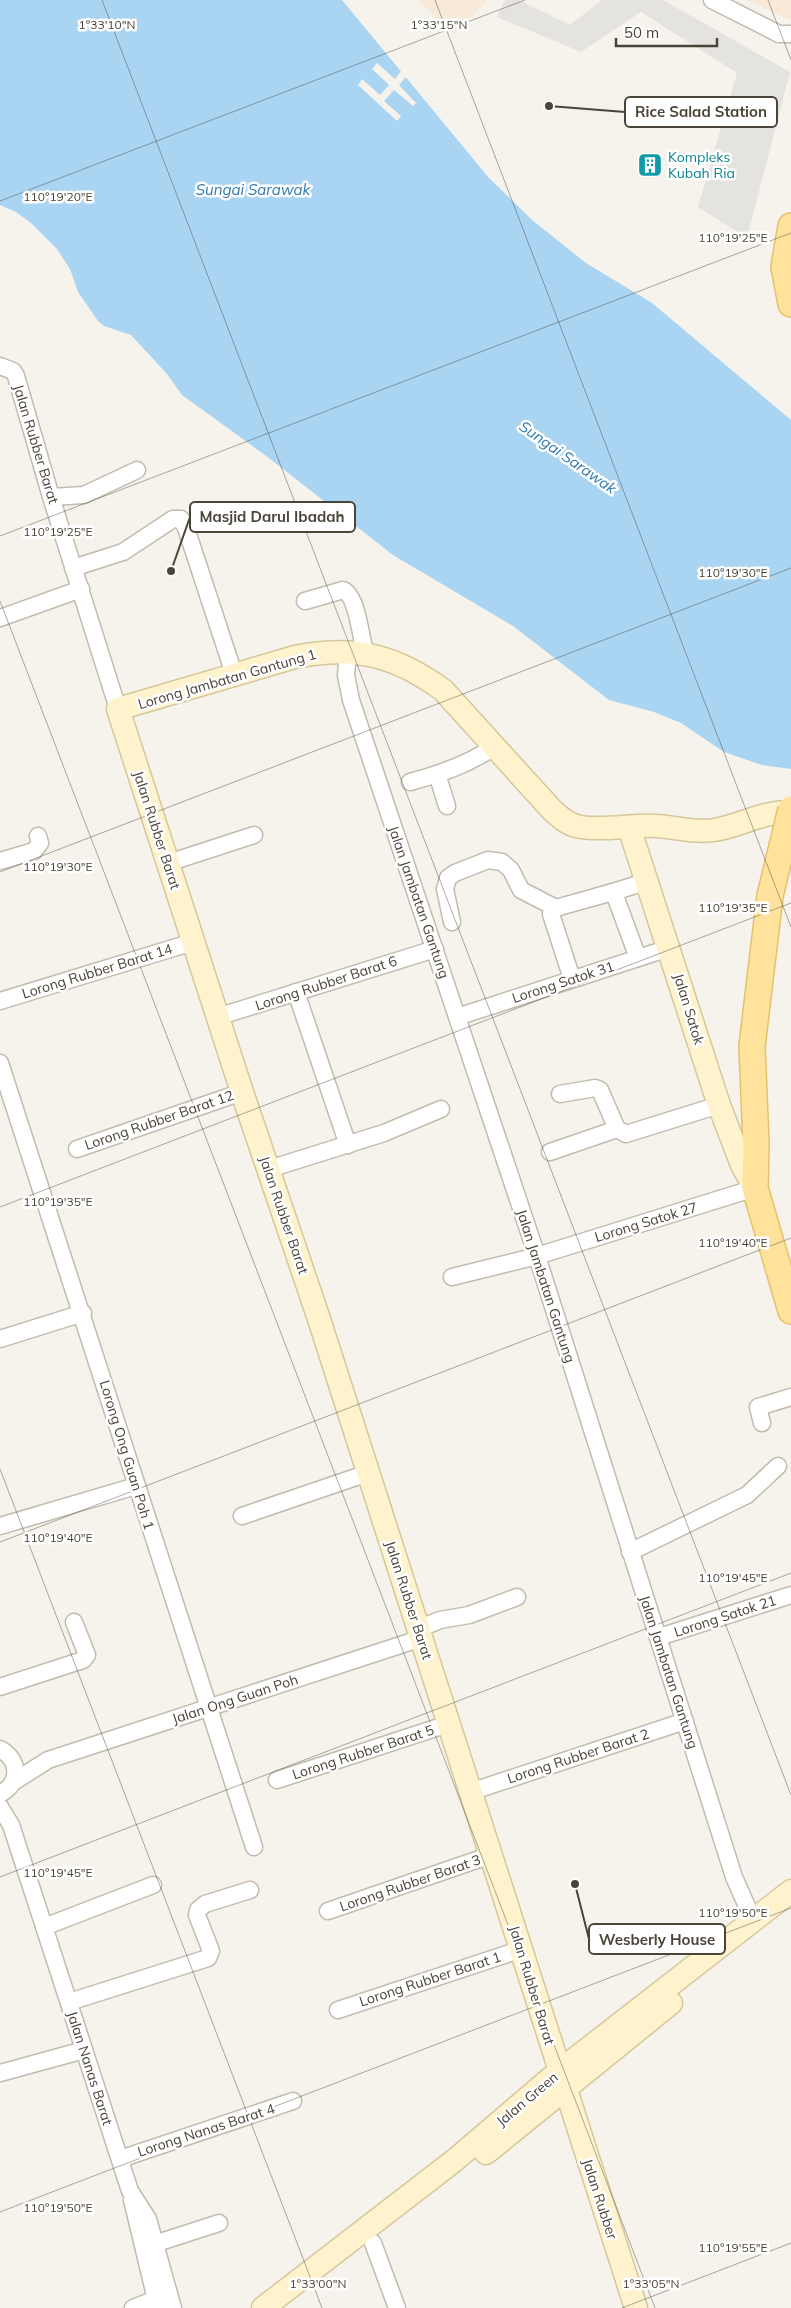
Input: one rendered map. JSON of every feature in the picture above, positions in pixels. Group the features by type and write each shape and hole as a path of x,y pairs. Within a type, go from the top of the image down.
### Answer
{"main road":[{"path":"791,226 784,268 791,304"},
{"name":"Lorong Jambatan Gantung 1","path":"118,710 234,674 319,652 356,652 391,660 423,676 448,696 552,810 567,823 582,827 655,826 714,830 761,815 791,810"},
{"name":"Jalan Rubber Barat","path":"118,710 420,1633 522,1948 562,2081"},
{"name":"Jalan Satok","path":"755,1188 756,1144 752,1046 770,896 791,810"},
{"name":"Jalan Satok","path":"629,827 670,948 719,1105 742,1165 755,1188 791,1311"},
{"name":"Jalan Green","path":"289,2308 372,2243 753,1920 791,1891"},
{"name":"Jalan Green","path":"263,2308 455,2160 791,1908"},
{"name":"Jalan Rubber","path":"562,2081 636,2308"}],"street":[{"path":"712,0 785,34 791,46"},
{"name":"Jalan Rubber Barat","path":"0,366 12,370 16,376 51,496 118,710"},
{"path":"51,496 84,495 137,470"},
{"path":"74,568 113,556 173,519 181,520 186,528 234,674"},
{"path":"0,618 81,590"},
{"name":"Jalan Jambatan Gantung","path":"305,601 343,590 348,592 353,600 356,652 346,675 351,700 537,1256 734,1877 753,1920"},
{"path":"410,782 437,774 481,756 495,746"},
{"path":"437,774 447,806"},
{"path":"168,863 254,834"},
{"path":"0,861 34,851 40,843 38,836"},
{"path":"452,922 445,889 448,878 455,873 488,860 502,862 511,870 521,890 556,908"},
{"path":"572,979 551,914 556,908 604,893 614,893 647,881"},
{"path":"614,893 638,958"},
{"name":"Lorong Rubber Barat 14","path":"0,1001 194,942"},
{"name":"Lorong Satok 31","path":"457,1017 670,948"},
{"name":"Lorong Rubber Barat 6","path":"217,1016 434,949"},
{"path":"296,992 348,1145"},
{"name":"Lorong Ong Guan Poh 1","path":"0,1063 254,1846"},
{"path":"560,1094 595,1088 600,1090 617,1129 626,1134 719,1105"},
{"name":"Lorong Rubber Barat 12","path":"77,1149 242,1092"},
{"path":"269,1169 348,1145 441,1109"},
{"path":"550,1152 617,1129"},
{"name":"Lorong Satok 27","path":"452,1277 537,1256 755,1188"},
{"path":"0,1339 82,1313"},
{"path":"762,1423 758,1407 791,1397"},
{"path":"630,1552 747,1495 778,1466"},
{"path":"242,1516 368,1474"},
{"path":"0,1526 136,1486"},
{"name":"Lorong Satok 21","path":"659,1637 791,1594"},
{"name":"Jalan Ong Guan Poh","path":"9,1787 48,1760 208,1708 420,1633 440,1620 469,1615 517,1597"},
{"path":"0,1688 83,1660 87,1655 74,1622"},
{"name":"Lorong Rubber Barat 2","path":"470,1792 685,1721"},
{"name":"Lorong Rubber Barat 5","path":"277,1780 448,1724"},
{"name":"Jalan Ong Guan Poh","path":"4,1751 48,1760"},
{"name":"Jalan Nanas Barat","path":"4,1751 16,1767 9,1787 11,1825"},
{"name":"Jalan Nanas Barat","path":"0,1807 11,1825 130,2191 148,2219 172,2308"},
{"name":"Lorong Rubber Barat 3","path":"328,1911 491,1855"},
{"path":"44,1927 153,1885"},
{"path":"68,2002 208,1958 211,1951 198,1915 198,1910 205,1904 250,1890"},
{"name":"Lorong Rubber Barat 1","path":"338,2010 522,1948"},
{"path":"0,2073 84,2050"},
{"name":"Lorong Nanas Barat 4","path":"120,2159 293,2101"},
{"path":"130,2191 157,2304 133,2308"},
{"path":"154,2244 219,2223"},
{"path":"372,2243 397,2308"}],"shaded area":[{"path":"417,0 487,0 455,35"},
{"path":"505,0 519,0 570,25 602,0 663,0 790,72 747,238 698,207 737,73 641,12 581,52 497,17"},
{"path":"745,0 791,0 791,20"}],"water":[{"name":"Sungai Sarawak","path":"0,0 342,0 489,178 532,220 586,263 652,303 791,420 791,769 762,765 724,752 681,723 654,712 609,700 513,626 393,555 269,458 182,395 167,374 131,335 104,326 98,321 78,292 70,269 57,249 31,223 16,212 0,205"}],"pier":[{"path":"377,63 395,79 401,71 406,77 399,85 416,103 413,106 394,90 384,101 401,116 397,121 358,85 362,79 380,95 389,85 372,69"}],"place":[{"name":"Rice Salad Station","path":"549,106"},
{"name":"Kompleks Kubah Ria","path":"650,165"},
{"name":"Masjid Darul Ibadah","path":"171,571"},
{"name":"Wesberly House","path":"575,1884"}]}
